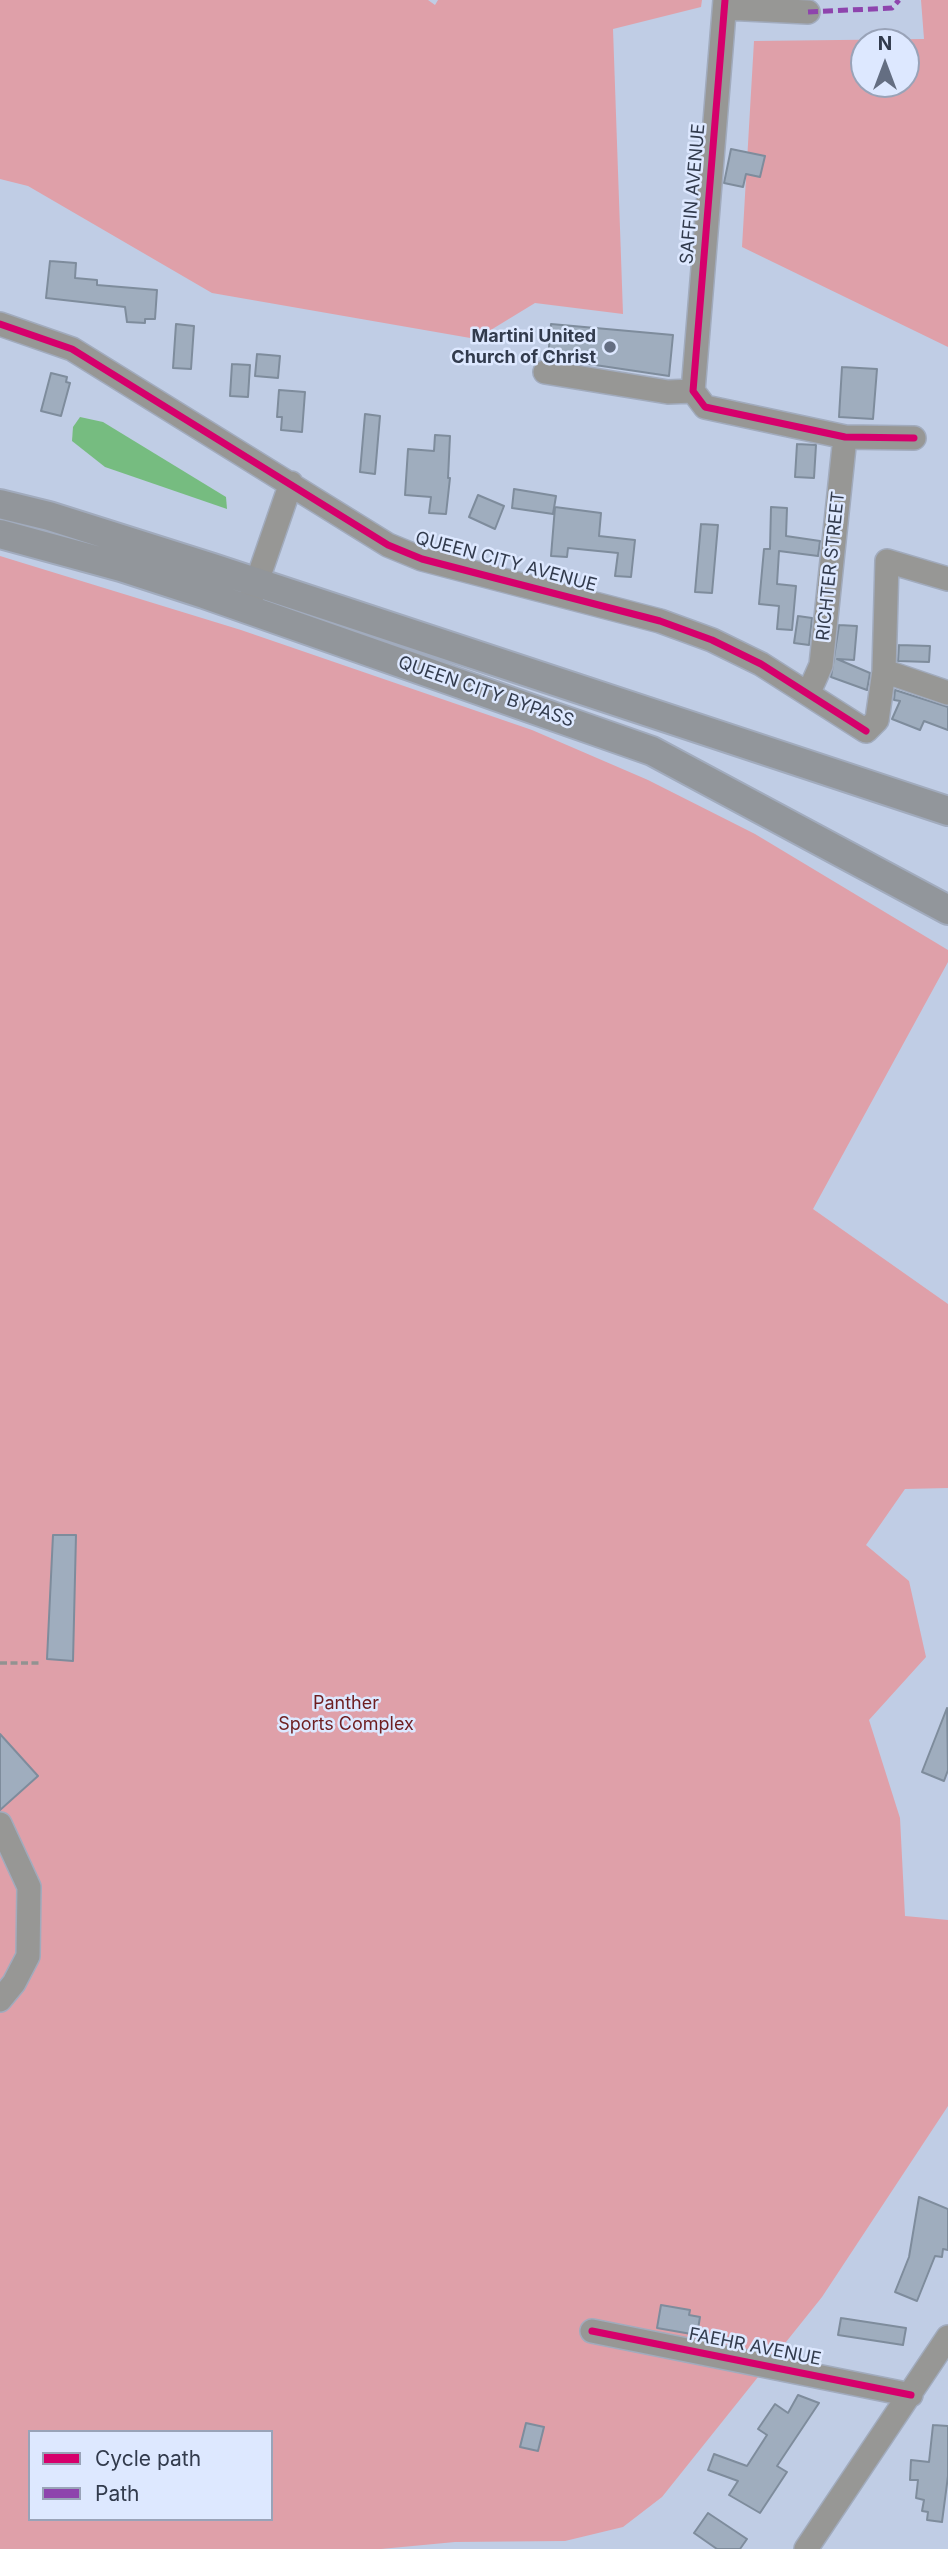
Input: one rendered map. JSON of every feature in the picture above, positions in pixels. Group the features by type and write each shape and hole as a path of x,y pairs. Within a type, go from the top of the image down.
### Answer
{"main road":[{"name":"QUEEN CITY BYPASS","path":"0,504 50,516 652,751 948,910"},
{"name":"QUEEN CITY BYPASS","path":"0,534 121,567 252,596"},
{"path":"252,596 948,811"}],"street":[{"path":"725,4 808,12"},
{"name":"SAFFIN AVENUE","path":"693,391 725,4"},
{"name":"QUEEN CITY AVENUE","path":"0,324 72,349 291,483 354,527 399,550 422,559 660,621 761,664 866,731 877,720 884,671"},
{"path":"545,372 668,392 693,391 705,407 845,437 914,438"},
{"name":"RICHTER STREET","path":"808,692 821,665 845,437"},
{"path":"252,596 291,483"},
{"path":"948,579 887,561 884,671 948,693"},
{"path":"0,1824 29,1887 29,1934 28,1956 14,1983 0,2000"},
{"name":"FAEHR AVENUE","path":"592,2331 911,2395"},
{"path":"806,2549 948,2337"}],"path":[{"path":"0,1663 41,1663"}],"green space":[{"path":"0,0 428,0 435,5 438,0 702,0 701,7 613,29 623,314 535,303 476,339 212,293 28,186 0,179"},
{"path":"921,0 948,0 948,347 742,247 754,41 850,40 850,98 920,98 920,39 924,39"},
{"name":"Panther Sports Complex","path":"0,556 241,630 532,730 648,780 755,834 948,950 948,962 813,1209 948,1304 948,1488 905,1489 866,1545 909,1581 926,1657 869,1720 900,1818 905,1916 948,1920 948,2106 822,2297 662,2497 623,2527 565,2541 455,2542 381,2549 0,2549"}],"shaded area":[{"path":"80,417 103,422 226,497 227,509 105,467 72,441 73,427"}],"building":[{"path":"731,149 765,156 760,177 746,174 743,187 724,183"},
{"path":"50,261 76,263 75,278 97,280 97,285 157,290 155,319 145,319 145,323 127,322 125,307 46,298"},
{"path":"176,324 194,326 191,369 173,368"},
{"name":"Martini United Church of Christ","path":"551,324 673,335 669,376 548,358"},
{"path":"257,354 280,356 278,378 255,376"},
{"path":"232,364 250,365 248,397 230,396"},
{"path":"842,367 877,369 873,419 839,417"},
{"path":"51,373 67,377 66,382 70,383 61,416 41,411"},
{"path":"279,390 305,392 302,432 281,430 282,417 277,417"},
{"path":"365,414 380,416 375,474 360,472"},
{"path":"435,435 450,436 450,478 446,514 429,513 431,497 405,495 408,449 434,451"},
{"path":"797,444 816,445 814,478 795,477"},
{"path":"514,489 556,496 553,514 512,508"},
{"path":"478,495 504,506 495,529 469,517"},
{"path":"555,507 601,513 599,536 635,540 631,577 615,576 618,553 568,548 567,557 551,556"},
{"path":"771,507 787,508 786,536 820,541 818,556 779,551 777,584 796,586 792,630 777,629 779,606 759,604 764,549 770,549"},
{"path":"701,524 718,525 712,593 695,592"},
{"path":"798,616 812,618 809,645 794,643"},
{"path":"839,625 857,626 854,660 837,659 870,673 867,690 831,677"},
{"path":"899,645 930,646 929,662 898,661"},
{"path":"895,690 948,707 948,730 924,721 920,730 892,719 900,701 894,700"},
{"path":"53,1535 76,1535 73,1661 47,1659"},
{"path":"947,1708 948,1770 944,1781 922,1772"},
{"path":"0,1734 38,1776 0,1810"},
{"path":"919,2197 948,2209 948,2250 943,2249 942,2257 935,2256 917,2301 895,2292 909,2257"},
{"path":"661,2305 690,2310 689,2315 700,2317 697,2335 657,2328"},
{"path":"841,2318 906,2328 903,2345 838,2335"},
{"path":"798,2395 819,2403 777,2466 787,2472 760,2513 729,2495 738,2481 708,2470 714,2454 747,2466 767,2435 758,2429 775,2404 788,2413"},
{"path":"526,2423 544,2427 538,2451 520,2447"},
{"path":"933,2425 948,2426 948,2476 942,2522 927,2520 928,2512 922,2511 924,2500 916,2498 918,2480 910,2480 911,2460 929,2462"},
{"path":"708,2513 747,2539 740,2549 717,2549 694,2533"}],"marked path":[{"path":"808,12 892,8 899,0"}],"cycle path":[{"path":"725,0 693,391 705,407 845,437 914,438"},
{"path":"0,324 72,349 388,545 422,559 660,621 712,640 761,664 866,731"},
{"path":"592,2331 911,2395"}],"place":[{"name":"Martini United Church of Christ","path":"610,347"}]}
